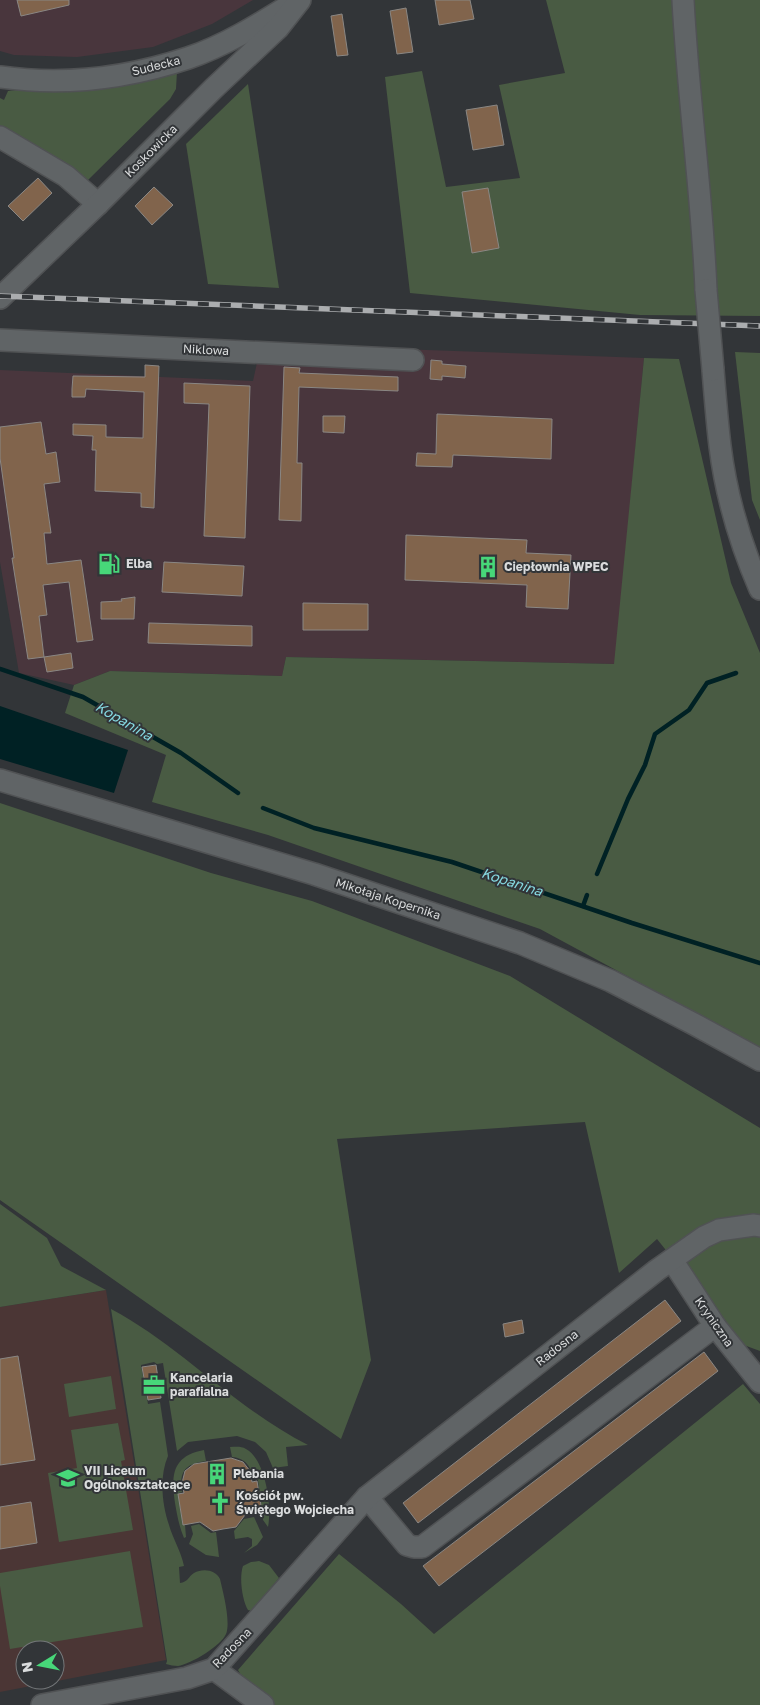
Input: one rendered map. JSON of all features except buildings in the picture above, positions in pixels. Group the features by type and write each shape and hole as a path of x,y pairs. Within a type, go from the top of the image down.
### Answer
{"street":[{"name":"Sudecka","path":"0,77 65,80 119,75 189,58 252,28 299,0"},
{"name":"Koskowicka","path":"0,298 98,204 214,88 278,28 299,0"},
{"path":"683,0 686,62 704,246 720,447 730,500 745,553 760,589"},
{"path":"208,50 214,88"},
{"path":"0,137 66,176 98,204"},
{"name":"Niklowa","path":"0,340 413,360"},
{"name":"Mikołaja Kopernika","path":"0,780 314,874 520,943 611,981 760,1060"},
{"name":"Radosna","path":"42,1705 187,1678 214,1669 367,1497 657,1270 704,1237 719,1230 754,1225 760,1226"},
{"name":"Kryniczna","path":"672,1260 715,1326 760,1382"},
{"path":"367,1497 407,1545 414,1548 422,1547 715,1326"},
{"path":"214,1669 262,1705"}],"shaded area":[{"path":"0,0 253,0 212,24 153,47 77,57 14,55 0,51"},
{"path":"261,344 644,358 615,664 286,657 282,676 110,671 74,685 19,673 0,562 0,370 253,381"},
{"name":"VII Liceum Ogólnokształcące","path":"106,1290 166,1660 65,1679 65,1640 15,1640 15,1689 0,1692 0,1307"}],"green space":[{"path":"546,0 760,0 760,316 640,315 410,293 385,77 422,71 446,187 520,178 499,85 565,73"},
{"path":"177,71 176,89 170,99 88,180 34,145 0,128 0,98 4,100 8,91"},
{"path":"248,84 279,288 208,284 186,144"},
{"path":"735,352 760,353 760,520 752,500"},
{"path":"644,358 679,359 731,583 760,653 760,1048 540,929 268,835 152,802 166,755 65,713 74,685 110,671 282,676 286,657 614,664"},
{"path":"0,803 211,873 312,901 510,976 760,1128 760,1351 741,1344 657,1239 619,1273 585,1122 337,1139 371,1360 341,1439 0,1200"},
{"path":"0,1204 47,1238 61,1266 106,1290 0,1307"},
{"path":"111,1309 161,1341 257,1414 308,1445 286,1447 288,1466 273,1468 266,1452 255,1442 237,1436 188,1442 177,1451 163,1363 157,1364 154,1362 141,1365 148,1404 160,1402 168,1456 163,1473 163,1499 169,1525 184,1566 179,1567 180,1583 185,1582 198,1571 212,1572 220,1579 225,1599 228,1622 223,1639 212,1649 184,1665 174,1666 166,1664"},
{"path":"111,1376 116,1409 69,1417 64,1384"},
{"path":"743,1384 760,1404 760,1705 273,1705 247,1686 238,1670 339,1554 401,1604 434,1634"},
{"path":"118,1423 125,1460 121,1461 133,1530 59,1542 48,1473 77,1468 71,1430"},
{"path":"230,1447 246,1449 253,1455 263,1473 268,1496 268,1527 263,1520 258,1480 254,1480 249,1467 244,1461 232,1457"},
{"path":"204,1450 206,1461 193,1464 185,1470 181,1485 182,1492 178,1493 183,1525 185,1525 186,1537 184,1538 179,1525 175,1503 174,1476 176,1468 185,1457"},
{"path":"254,1517 263,1537 257,1545 244,1553 252,1546 252,1539 248,1537 235,1539 234,1531 244,1519"},
{"path":"199,1524 211,1533 216,1532 219,1557 206,1555 189,1544 193,1534 191,1526"},
{"path":"130,1551 143,1627 64,1640 15,1640 15,1648 10,1649 0,1586 0,1573"},
{"path":"259,1561 269,1565 279,1578 252,1611 248,1610 244,1600 241,1582 242,1571 243,1566"}],"water":[{"path":"0,706 128,750 114,793 0,759"}],"waterway":[{"name":"Kopanina","path":"0,669 83,697 181,753 238,793"},
{"path":"597,874 628,799 645,765 655,734 689,710 707,683 736,673"},
{"name":"Kopanina","path":"263,808 314,828 452,862 632,923 760,963"},
{"path":"583,906 587,895"}],"railway":[{"path":"0,296 760,326"}],"place":[{"name":"Elba","path":"109,564"},
{"name":"Ciepłownia WPEC","path":"488,567"},
{"name":"Kancelaria parafialna","path":"154,1385"},
{"name":"Plebania","path":"217,1474"},
{"name":"VII Liceum Ogólnokształcące","path":"68,1478"},
{"name":"Kościół pw. Świętego Wojciecha","path":"220,1503"}]}
